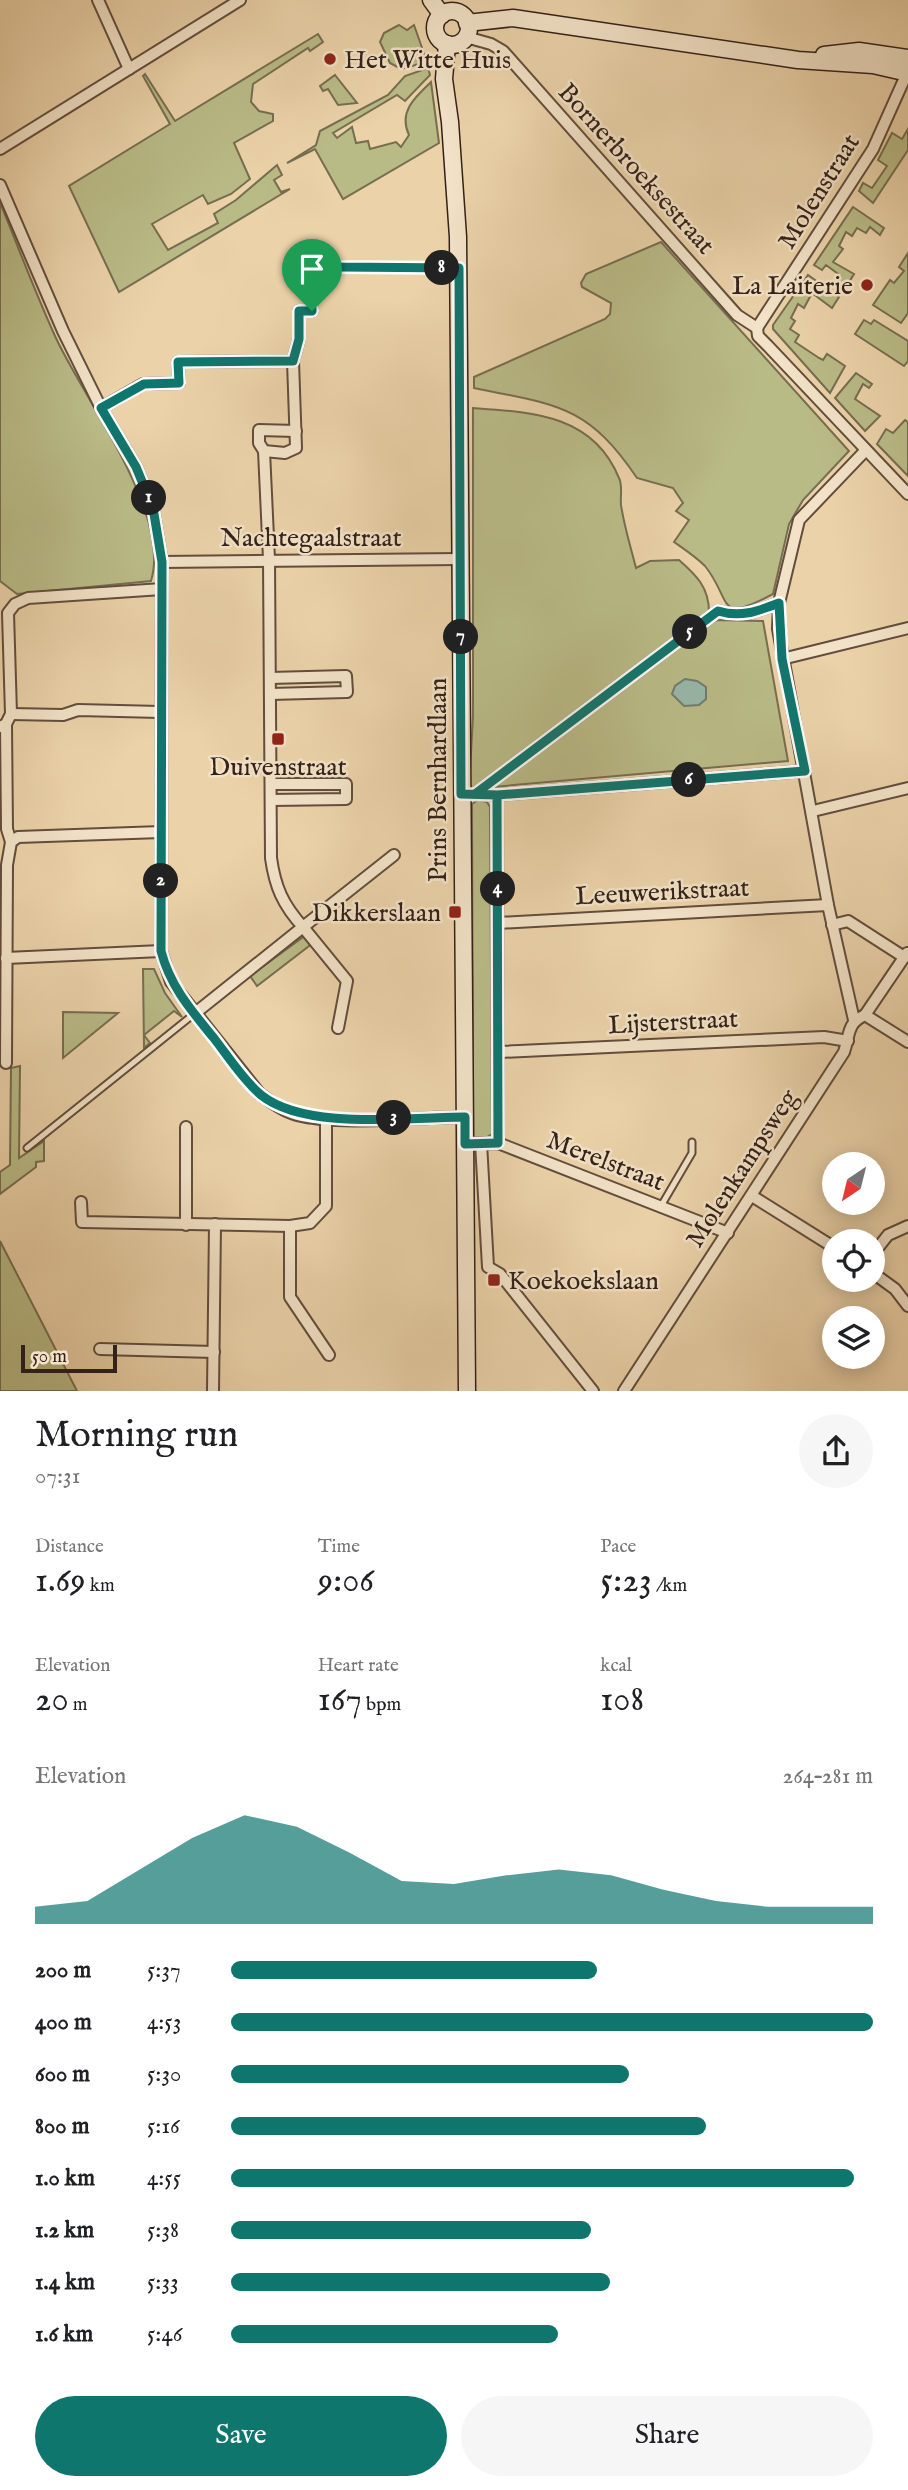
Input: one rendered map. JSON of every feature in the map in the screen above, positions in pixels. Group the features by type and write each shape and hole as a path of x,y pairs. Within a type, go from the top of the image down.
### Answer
{"street":[{"path":"98,0 129,69"},
{"path":"0,149 240,0"},
{"path":"431,0 442,15"},
{"path":"467,30 458,13 442,15 436,22 435,31 439,39 447,44 459,43 467,30 513,18 798,60 873,65 908,73"},
{"name":"Bornerbroeksestraat","path":"467,30 503,51 744,322 757,328 758,336 908,495"},
{"name":"Prins Bernhardlaan","path":"447,44 444,79 454,160 459,268 460,559 468,794 465,1117 473,1144 466,1272 467,1391"},
{"path":"798,60 859,51 908,58"},
{"name":"Molenstraat","path":"757,328 873,149 908,73"},
{"path":"0,185 63,331 101,408 136,467 153,508 162,562 161,951 171,982 260,1094 297,1115 326,1118 465,1117"},
{"path":"264,451 291,452 296,448 293,361 299,339 299,311 312,311 311,279 320,265 332,262"},
{"path":"101,408 144,384 179,383 178,362 293,361"},
{"path":"296,431 259,430 259,443 264,451 269,559 274,885 282,901 347,981 338,1028"},
{"path":"832,925 848,921 906,954 865,1015 854,1020 832,925 828,905 813,811 782,659 779,603 799,520 865,451"},
{"name":"Nachtegaalstraat","path":"162,562 460,559"},
{"path":"6,1063 3,865 10,842 7,830 6,722 8,613 15,604 28,598 162,589"},
{"path":"468,794 718,611 730,615 755,613 779,603"},
{"path":"782,659 908,628"},
{"path":"270,678 346,676 347,684 347,692 270,694"},
{"path":"6,722 63,715 78,710 160,712"},
{"path":"468,794 497,795 805,771"},
{"path":"271,784 346,783 346,799 271,800"},
{"path":"813,811 908,788"},
{"path":"497,795 500,1052 498,1143"},
{"path":"10,842 18,837 54,838 76,833 161,832"},
{"path":"194,1014 394,855"},
{"name":"Leeuwerikstraat","path":"498,923 828,905"},
{"path":"6,958 161,951"},
{"path":"895,970 906,975"},
{"path":"865,1015 908,1042"},
{"name":"Molenkampsweg","path":"624,1391 844,1052 849,1027 854,1020"},
{"name":"Lijsterstraat","path":"500,1052 824,1037 848,1041"},
{"path":"81,1202 82,1222 290,1226 310,1223 326,1206 326,1118"},
{"path":"186,1126 186,1225"},
{"name":"Merelstraat","path":"473,1144 498,1143 728,1233"},
{"path":"473,1144 488,1267"},
{"path":"752,1196 822,1240"},
{"path":"213,1391 215,1224"},
{"path":"290,1226 290,1297 329,1355"},
{"path":"885,1239 908,1226"},
{"path":"466,1272 488,1267 500,1274 593,1391"},
{"path":"885,1282 895,1289 908,1306"},
{"path":"100,1349 214,1352"}],"lane":[{"path":"332,262 338,267 459,268"},
{"path":"27,1148 194,1014"},
{"path":"661,1206 692,1153 692,1142"}],"green space":[{"path":"399,25 407,30 414,25 427,62 401,69 390,63 380,42 384,33"},
{"path":"318,34 323,42 310,51 308,48 253,84 251,102 259,111 273,114 273,121 234,143 250,179 231,194 208,204 203,195 152,224 168,250 218,223 214,214 236,200 277,165 282,175 274,180 281,192 290,189 119,292 69,186 170,124 143,76 145,74 175,121"},
{"path":"428,68 430,75 405,101 397,95 333,133 337,138 352,127 356,143 368,141 370,149 396,142 401,147 409,135 406,119 410,105 431,82 439,143 343,199 315,149 287,163 316,145 320,131 388,95 405,76"},
{"path":"335,75 357,103 338,105 328,89 323,91 320,86"},
{"path":"908,129 908,150 873,203 859,191 863,183 872,188 887,166 878,160 892,133 902,139"},
{"path":"0,202 55,336 137,490 149,523 154,553 151,581 17,594 0,581"},
{"path":"853,207 884,228 880,235 870,227 866,233 857,228 852,236 846,232 839,246 843,249 833,262 854,274 846,287 838,282 841,276 826,265 822,270 814,265"},
{"path":"661,242 849,451 803,500 789,524 773,594 742,608 728,605 705,566 674,542 689,520 676,511 683,503 673,488 637,478 602,435 568,412 548,404 474,388 474,377 605,319 610,314 611,303 582,287 581,283 586,274"},
{"path":"908,253 908,313 901,323 873,305 890,280 894,283 904,271 899,267"},
{"path":"808,275 839,297 832,308 812,293 804,308 798,304 791,318 795,321 790,329 799,335 795,342 823,360 827,354 845,366 830,393 773,329 773,325"},
{"path":"864,320 871,324 874,320 908,341 908,361 904,366 855,334"},
{"path":"856,373 872,384 869,388 863,384 855,399 880,416 865,431 835,398"},
{"path":"473,408 517,412 558,420 593,441 608,457 620,481 622,513 636,568 650,561 679,560 700,582 707,595 709,612 536,741 539,751 716,620 763,621 788,761 469,789 473,716"},
{"path":"905,420 908,422 908,476 877,444 886,429 893,433"},
{"path":"478,800 487,802 490,807 492,1134 487,1137 473,1137 472,804"},
{"path":"306,935 311,942 309,946 257,986 250,976"},
{"path":"143,969 154,969 165,993 182,1017 174,1011 144,1035 150,1043 144,1048"},
{"path":"63,1012 118,1013 63,1058"},
{"path":"20,1066 19,1158 44,1141 44,1161 36,1162 36,1167 0,1194 0,1172 10,1165 11,1068"},
{"path":"0,1241 77,1391 0,1391"}],"shaded area":[{"path":"685,679 697,681 706,687 706,699 699,705 684,706 672,694 675,686"}],"place":[{"name":"Het Witte Huis","path":"330,59"},
{"name":"La Laiterie","path":"867,285"},
{"name":"Duivenstraat","path":"278,739"},
{"name":"Dikkerslaan","path":"455,912"},
{"name":"Koekoekslaan","path":"494,1280"}],"route":[{"path":"312,311 299,311 299,339 293,361 178,362 179,383 144,384 101,408 136,467 153,508 162,562 161,951 171,982 194,1014 260,1094 278,1107 297,1115 326,1118 465,1117 465,1144 498,1143 500,1052 497,795 475,794 718,611 730,615 755,613 779,603 778,629 782,659 805,771 497,795 461,794 459,268 338,267 332,262 326,262 320,265 311,279 312,311"}]}
